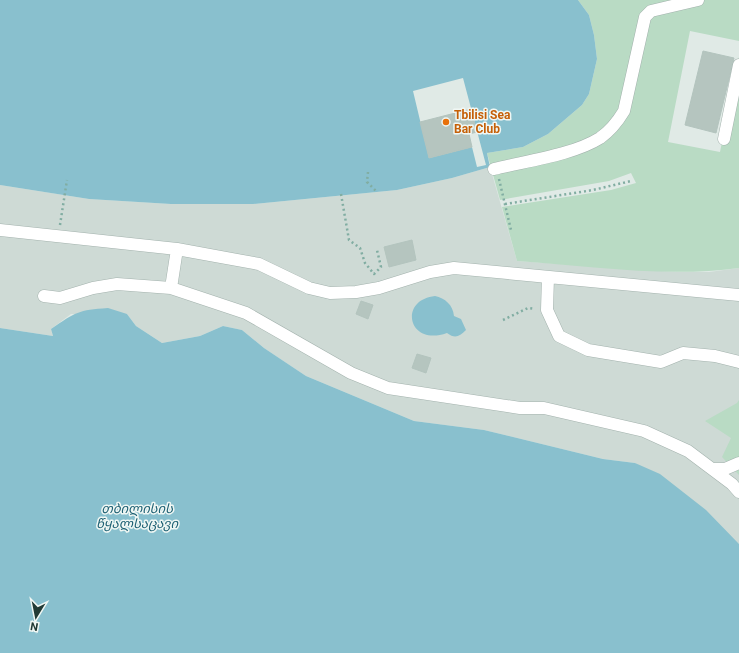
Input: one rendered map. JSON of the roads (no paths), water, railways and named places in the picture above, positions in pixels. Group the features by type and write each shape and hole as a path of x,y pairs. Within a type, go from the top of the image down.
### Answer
{"lane":[{"path":"496,169 583,147 601,138 617,123 624,111 645,17 651,11 698,0"},
{"path":"724,139 739,65"},
{"path":"0,230 177,249 259,264 309,288 330,293 380,288 430,272 454,268 739,295"},
{"path":"171,288 177,249"},
{"path":"548,277 547,310 558,336 588,350 661,362 683,353 715,356 739,362"},
{"path":"44,296 60,298 93,288 117,284 171,288 246,313 352,374 388,388 520,408 544,408 584,416 615,426 644,432 688,452 732,484 739,492"},
{"path":"712,469 725,469 739,463"}],"water":[{"path":"0,0 578,0 589,15 594,35 597,59 589,94 582,105 548,134 523,147 487,153 490,167 452,178 397,190 253,204 171,204 89,199 0,185"},
{"path":"435,296 442,298 448,303 454,316 461,319 466,330 461,334 455,337 447,333 434,336 423,334 416,328 412,321 412,313 416,305 423,299"},
{"name":"თბილისის წყალსაცავი","path":"108,308 127,314 136,326 162,343 200,336 223,326 242,330 264,348 306,376 414,421 484,430 603,459 635,463 660,474 706,510 739,544 739,653 0,653 0,328 53,336 51,329 72,315 83,311"}],"place":[{"name":"Tbilisi Sea Bar Club","path":"446,122"}]}
